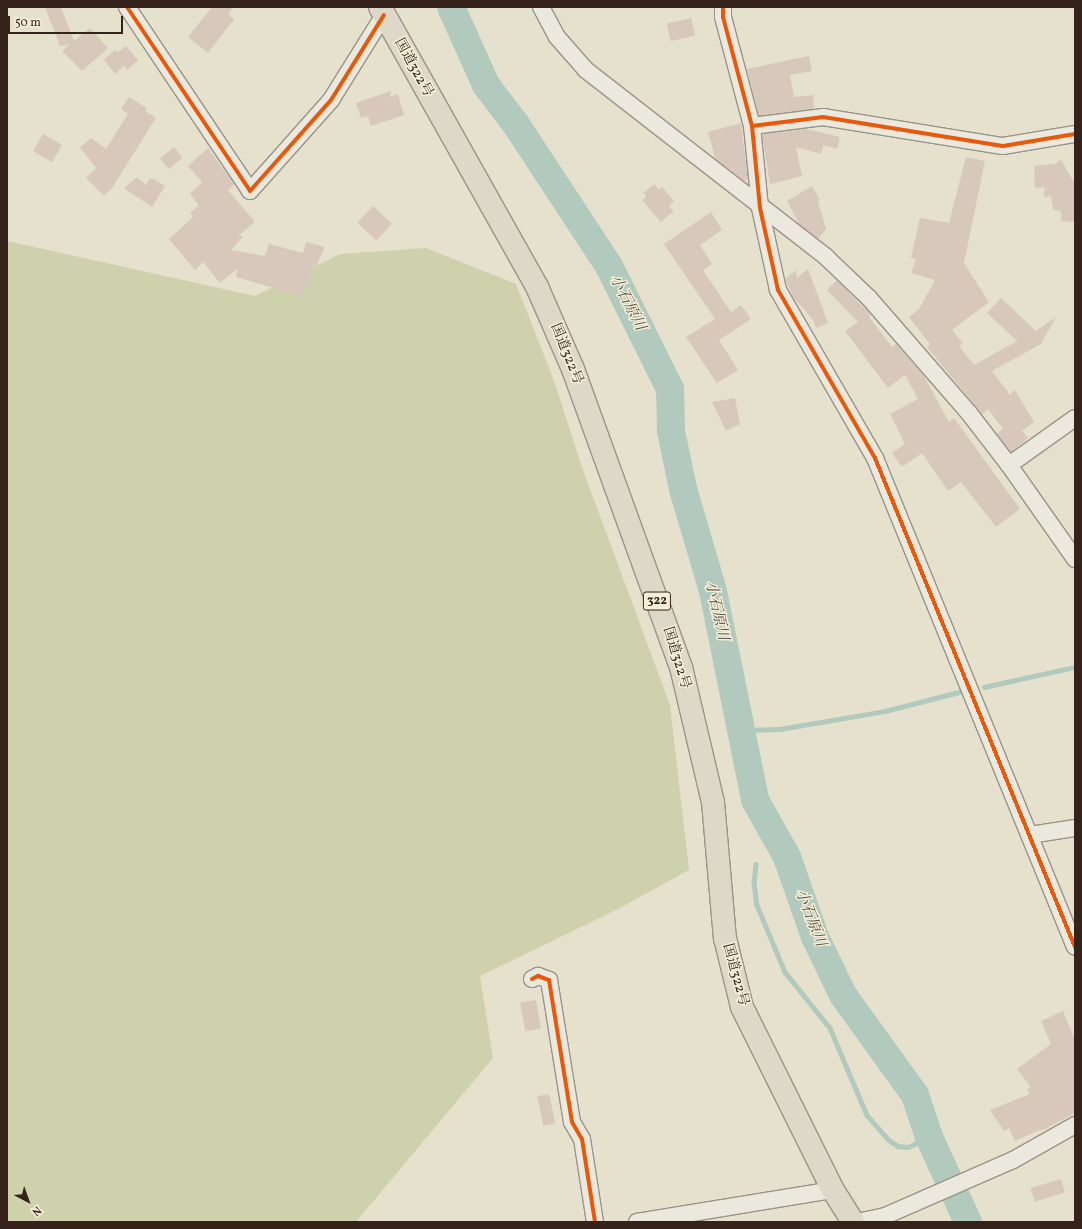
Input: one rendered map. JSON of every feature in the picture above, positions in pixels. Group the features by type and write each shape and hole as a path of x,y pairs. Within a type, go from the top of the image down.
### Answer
{"highway":[{"name":"国道322号","path":"382,11 538,289 573,369 681,667 713,802 725,938 742,1007 833,1190 852,1222"}],"street":[{"path":"127,7 250,191 332,100 382,11"},
{"path":"541,7 558,38 586,70 760,208 826,258 869,298 969,413 1009,465 1075,559"},
{"path":"723,7 723,17 752,126 760,208 778,290 875,458 1075,948"},
{"path":"752,126 823,117 1003,146 1075,134"},
{"path":"1009,465 1075,418"},
{"path":"1030,836 1075,828"},
{"path":"532,979 538,976 549,980 572,1122 582,1139 596,1222"},
{"path":"857,1222 885,1216 1012,1160 1075,1125"},
{"path":"637,1222 720,1216 833,1190"}],"green space":[{"path":"7,241 255,296 340,254 426,248 516,284 556,386 580,462 670,705 689,870 618,909 480,976 493,1058 356,1222 7,1222"}],"building":[{"path":"45,7 61,7 74,41 90,28 108,48 82,71 62,51 70,44 60,46"},
{"path":"212,7 234,7 228,14 234,19 208,53 188,37"},
{"path":"691,18 695,36 671,41 667,24"},
{"path":"126,46 138,60 127,70 124,66 115,74 104,60 115,50 118,52"},
{"path":"809,56 812,71 790,75 794,97 813,95 814,109 759,116 747,69"},
{"path":"391,91 390,97 398,94 404,115 371,126 368,116 361,118 356,103"},
{"path":"129,97 147,108 145,111 156,118 112,188 104,196 86,178 96,168 80,147 91,138 106,149 128,114 121,109"},
{"path":"741,123 748,179 744,181 715,158 708,132"},
{"path":"806,129 840,137 837,149 823,145 821,154 796,147 802,176 770,184 762,134"},
{"path":"43,134 62,145 52,162 33,151"},
{"path":"174,147 183,158 169,169 160,158"},
{"path":"208,148 234,184 228,190 255,222 239,235 243,237 231,250 265,256 269,244 303,253 306,242 325,247 316,267 314,265 302,296 236,277 237,269 220,283 203,262 195,270 169,239 193,217 190,213 198,206 200,207 190,194 202,182 188,166"},
{"path":"966,157 985,161 964,263 989,302 952,330 963,343 959,346 974,365 1017,341 987,313 1001,298 1036,331 1056,317 1041,344 992,371 1010,395 1015,390 1034,422 1022,431 1028,438 1011,452 997,434 1003,429 988,409 982,414 927,347 930,344 909,317 919,309 935,280 911,273 916,259 911,258 920,218 949,223"},
{"path":"1061,160 1075,184 1075,222 1061,221 1061,212 1053,209 1051,196 1044,197 1045,187 1035,188 1034,166 1055,164"},
{"path":"137,177 146,185 149,179 154,179 165,186 152,207 124,188"},
{"path":"654,184 659,190 662,187 674,201 669,206 674,211 661,222 642,200 646,197 644,193"},
{"path":"812,186 820,200 818,201 826,229 818,239 799,224 787,201"},
{"path":"373,206 392,224 376,241 357,223"},
{"path":"711,212 722,230 700,245 712,264 703,270 731,312 741,305 751,319 719,340 738,370 717,383 686,337 715,319 664,244"},
{"path":"808,269 828,323 816,328 813,320 794,298 785,279 796,270 797,278"},
{"path":"837,280 871,315 869,317 892,347 896,344 924,376 949,422 954,418 1020,509 996,527 961,482 948,491 922,453 902,467 892,453 905,444 890,414 918,399 905,375 888,388 845,331 858,322 827,290"},
{"path":"735,398 740,424 726,431 712,402"},
{"path":"536,1000 541,1029 525,1031 520,1003"},
{"path":"1063,1011 1075,1040 1075,1113 1043,1130 1042,1129 1015,1141 1009,1128 1004,1131 990,1110 1030,1094 1027,1089 1031,1087 1017,1069 1051,1044 1041,1021"},
{"path":"549,1094 555,1123 543,1126 537,1096"},
{"path":"1061,1179 1065,1192 1034,1202 1030,1188"}],"waterway":[{"name":"小石原川","path":"451,7 486,85 515,123 609,266 670,389 671,431 683,489 713,591 755,800 787,857 815,937 843,995 915,1095 929,1137 968,1222"},
{"path":"984,687 1075,667"},
{"path":"740,730 780,729 885,711 967,690"},
{"path":"756,864 754,882 757,905 785,972 830,1028 867,1115 889,1140 898,1146 908,1147 929,1137"}],"cycle path":[{"path":"127,7 250,191 331,100 384,15"},
{"path":"723,7 723,17 752,126 760,208 778,290 875,458 1075,947"},
{"path":"752,126 823,117 1003,146 1075,134"},
{"path":"532,979 538,976 549,980 572,1122 582,1139 595,1222"}]}
